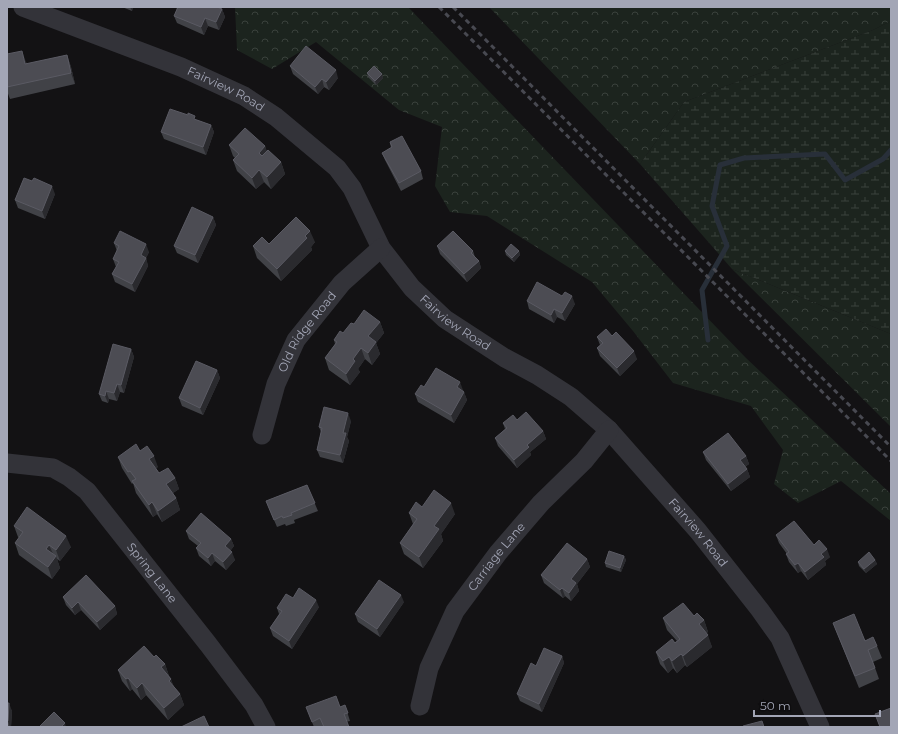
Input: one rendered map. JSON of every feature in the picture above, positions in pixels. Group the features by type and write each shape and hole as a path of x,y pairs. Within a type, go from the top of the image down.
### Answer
{"street":[{"name":"Fairview Road","path":"23,7 181,67 244,96 276,116 336,168 352,188 381,248 412,288 445,319 505,358 537,375 571,397 609,430 698,532 760,610 780,638 820,727"},
{"name":"Old Ridge Road","path":"262,435 276,384 296,340 342,283 381,248"},
{"name":"Carriage Lane","path":"420,706 429,668 455,610 498,553 541,503 584,461 609,430"},
{"name":"Spring Lane","path":"7,463 53,468 87,490 208,644 254,705 266,727"}],"green space":[{"path":"235,7 408,7 746,358 891,494 891,521 841,481 798,503 774,484 783,450 751,406 673,383 633,331 592,282 487,216 450,212 435,186 442,127 399,110 316,42 272,69 237,50"},
{"path":"489,7 891,7 891,21 873,30 684,102 640,164"},
{"path":"891,21 891,334 732,269 640,164 684,102 873,30"},
{"path":"732,269 891,334 891,427"}],"building":[{"path":"178,7 217,7 222,9 216,22 205,18 201,27 174,16"},
{"path":"306,46 336,70 326,82 322,79 315,87 290,66"},
{"path":"22,51 25,64 67,55 71,73 7,87 7,54"},
{"path":"374,66 382,74 375,81 367,73"},
{"path":"170,109 188,115 188,113 195,116 194,119 211,125 203,147 161,132"},
{"path":"245,128 265,146 259,153 262,156 268,150 281,162 267,177 259,170 252,178 233,160 239,154 229,145"},
{"path":"402,136 421,171 399,183 382,153 392,147 390,142"},
{"path":"24,178 32,181 34,178 52,186 42,211 15,200"},
{"path":"192,207 213,217 195,255 174,246"},
{"path":"296,217 310,231 305,236 307,238 277,269 253,246 262,237 269,244"},
{"path":"120,231 146,244 141,255 146,258 132,284 112,274 119,262 113,259 119,246 114,243"},
{"path":"453,231 473,251 471,253 479,261 464,274 437,246"},
{"path":"511,244 519,251 512,258 505,251"},
{"path":"537,282 562,296 565,292 572,296 562,313 554,309 551,315 527,301"},
{"path":"364,310 380,322 368,336 376,342 368,353 361,348 353,359 355,361 346,374 325,358 337,342 334,340 340,331 343,333 351,323 354,324"},
{"path":"606,329 612,336 616,332 634,351 617,368 597,348 603,343 597,337"},
{"path":"113,344 131,349 121,385 117,384 114,393 106,391 105,396 99,394"},
{"path":"196,361 217,370 200,408 179,398"},
{"path":"436,368 460,382 457,387 464,392 451,415 415,394 421,385 424,387"},
{"path":"324,407 348,413 343,433 346,433 340,455 317,450 322,428 319,427"},
{"path":"526,412 543,431 527,445 529,447 514,460 495,438 507,428 503,423 513,415 517,420"},
{"path":"728,433 746,456 740,460 747,469 728,484 703,452"},
{"path":"136,444 140,451 147,446 154,456 149,459 159,473 168,468 175,478 166,484 176,498 158,511 152,502 149,505 132,481 136,479 130,471 128,472 118,457"},
{"path":"307,485 315,503 291,513 292,515 283,518 282,516 274,520 266,501"},
{"path":"434,490 451,503 434,526 439,529 419,557 400,543 417,519 409,513 416,502 422,507"},
{"path":"27,507 66,536 56,550 49,545 46,549 56,556 48,567 15,543 23,532 14,526"},
{"path":"201,513 231,539 225,546 232,552 223,562 212,553 208,558 196,548 201,543 186,531"},
{"path":"794,521 814,545 819,540 827,549 821,554 824,557 805,572 798,563 795,565 786,554 789,552 776,535"},
{"path":"567,543 587,559 571,579 576,583 569,593 562,588 560,590 541,575"},
{"path":"609,551 624,556 620,568 605,563"},
{"path":"869,552 875,560 864,569 858,562"},
{"path":"86,575 115,606 97,622 78,602 72,608 63,597"},
{"path":"379,580 401,595 377,629 355,614"},
{"path":"299,588 316,600 289,641 270,628 282,611 277,608 286,594 293,598"},
{"path":"683,603 694,616 697,613 704,620 699,624 708,635 683,656 681,654 672,661 669,657 663,661 656,652 672,639 675,643 680,639 663,618"},
{"path":"854,614 865,641 873,637 877,646 868,650 875,668 855,676 833,623"},
{"path":"144,646 154,657 156,655 165,664 161,667 171,679 169,681 180,694 164,708 142,683 137,688 118,670"},
{"path":"544,648 562,656 539,704 517,694 531,663 536,666"},
{"path":"336,696 340,707 345,705 348,713 344,714 349,727 324,727 320,718 312,722 306,707"},
{"path":"7,703 9,703 8,721 7,721"},
{"path":"891,708 891,727 880,727 875,714"},
{"path":"54,712 65,723 61,727 39,727"},
{"path":"204,716 209,727 181,727"},
{"path":"762,721 764,727 743,727 743,726"}],"waterway":[{"path":"708,340 702,290 727,246 712,206 720,165 744,158 825,154 845,180 883,159 891,150"}],"railway":[{"path":"439,7 891,461"},
{"path":"453,7 891,447"}]}
